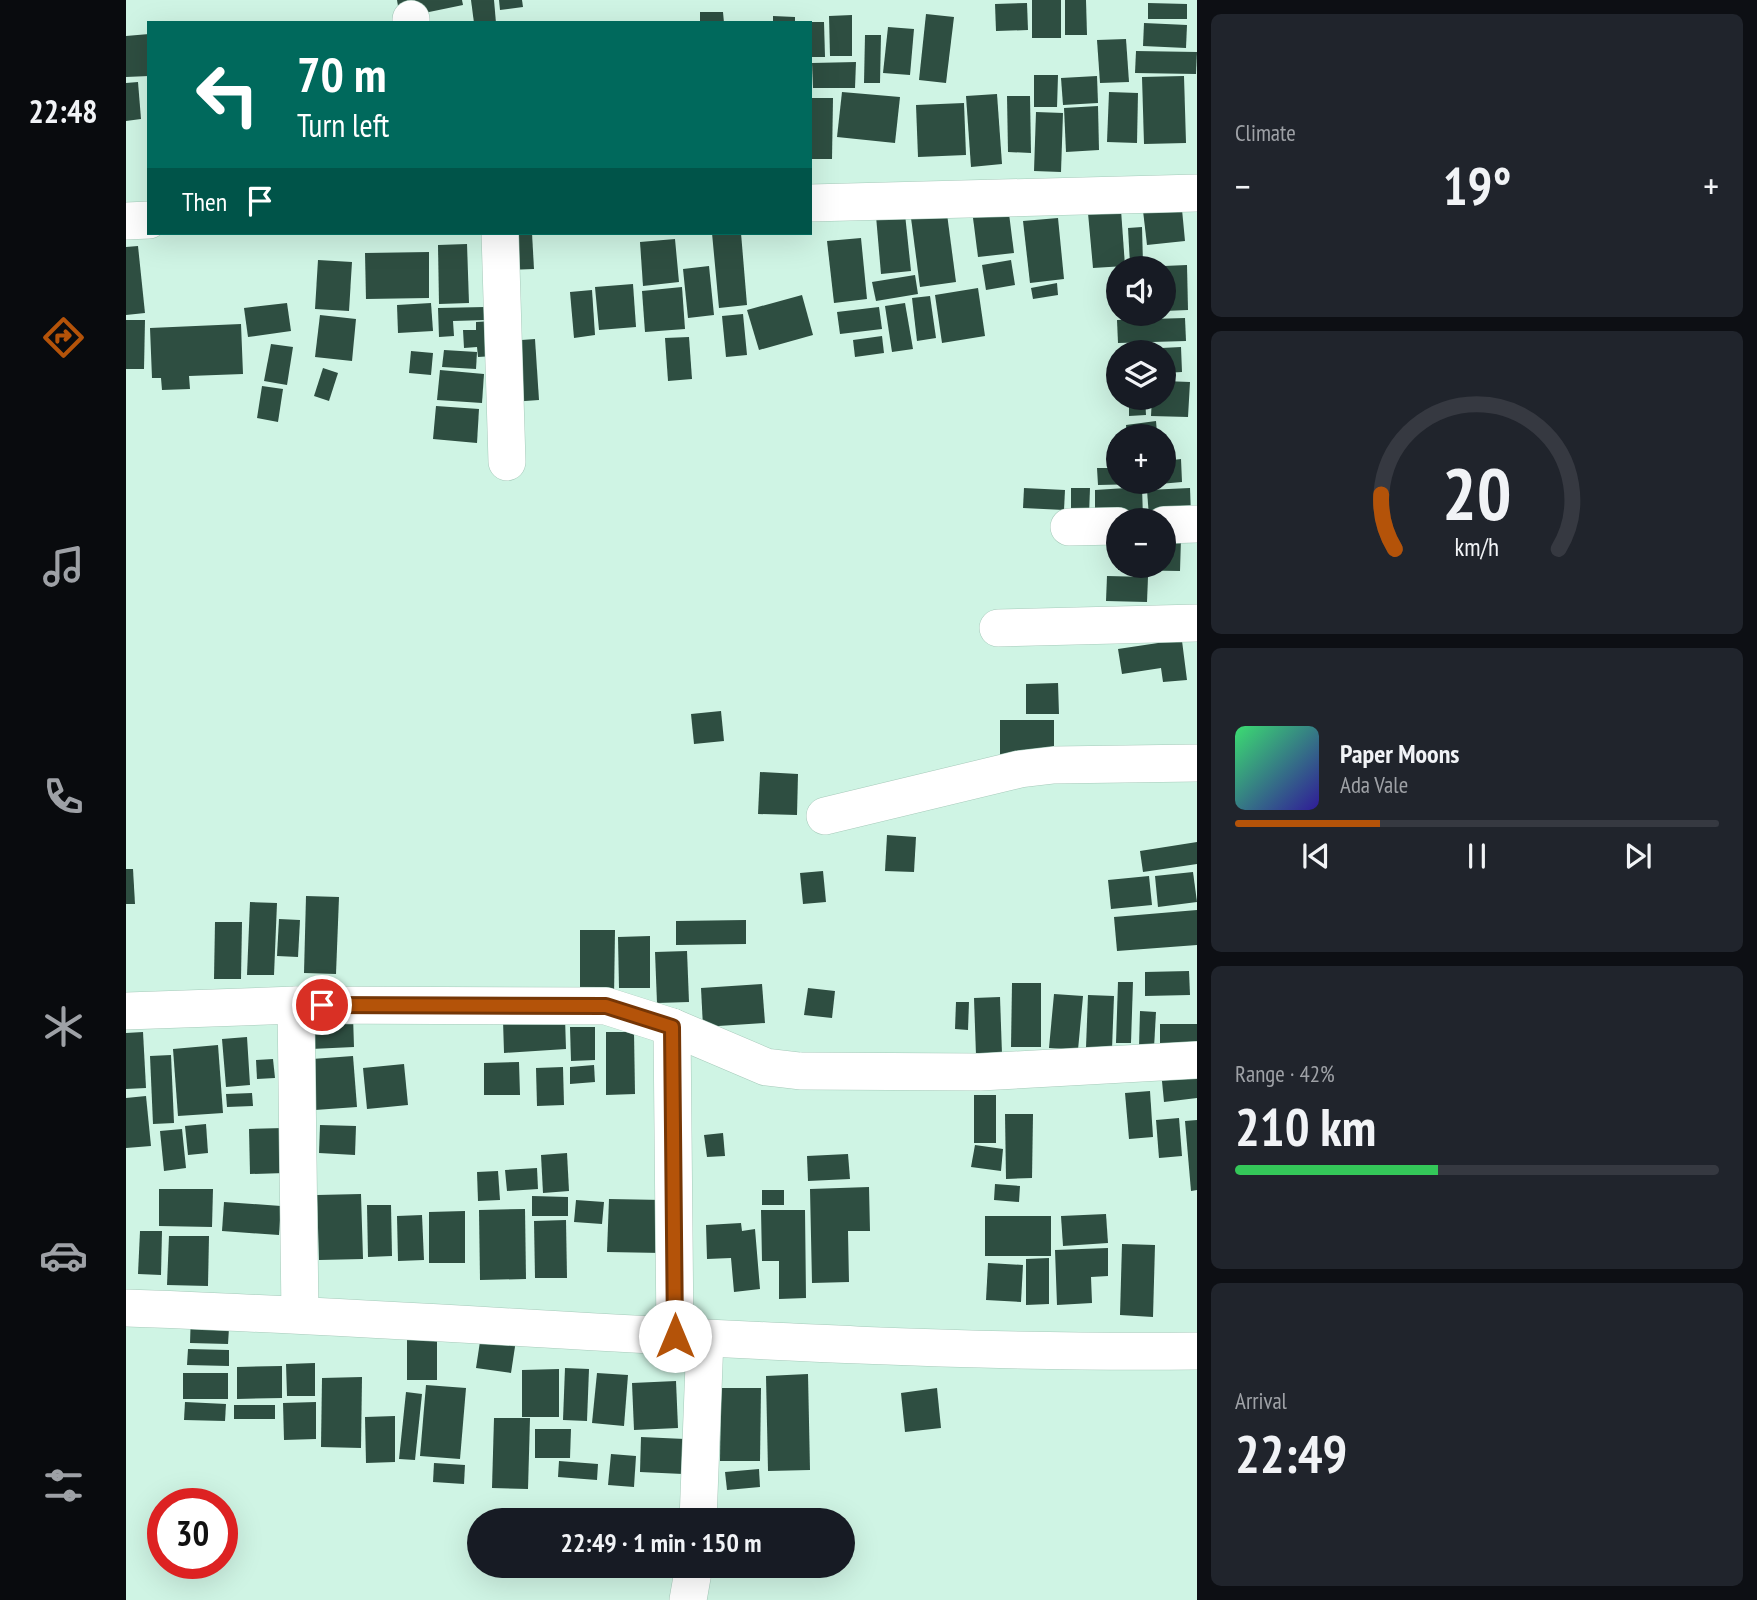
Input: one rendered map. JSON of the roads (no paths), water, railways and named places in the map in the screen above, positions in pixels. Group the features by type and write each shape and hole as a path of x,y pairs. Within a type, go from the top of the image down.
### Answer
{"street":[{"path":"812,203 1197,193"},
{"path":"126,221 147,220"},
{"path":"500,235 507,462"},
{"path":"1176,525 1197,524"},
{"path":"1069,527 1106,526"},
{"path":"998,628 1197,623"},
{"path":"825,816 1020,769 1055,765 1197,763"},
{"path":"126,1011 296,1005 606,1006 672,1027 766,1067 800,1072 980,1072 1197,1060"},
{"path":"296,1005 300,1314"},
{"path":"672,1027 697,1508"},
{"path":"126,1308 300,1314 690,1337 1099,1352 1197,1351"},
{"path":"688,1600 692,1578"}]}
